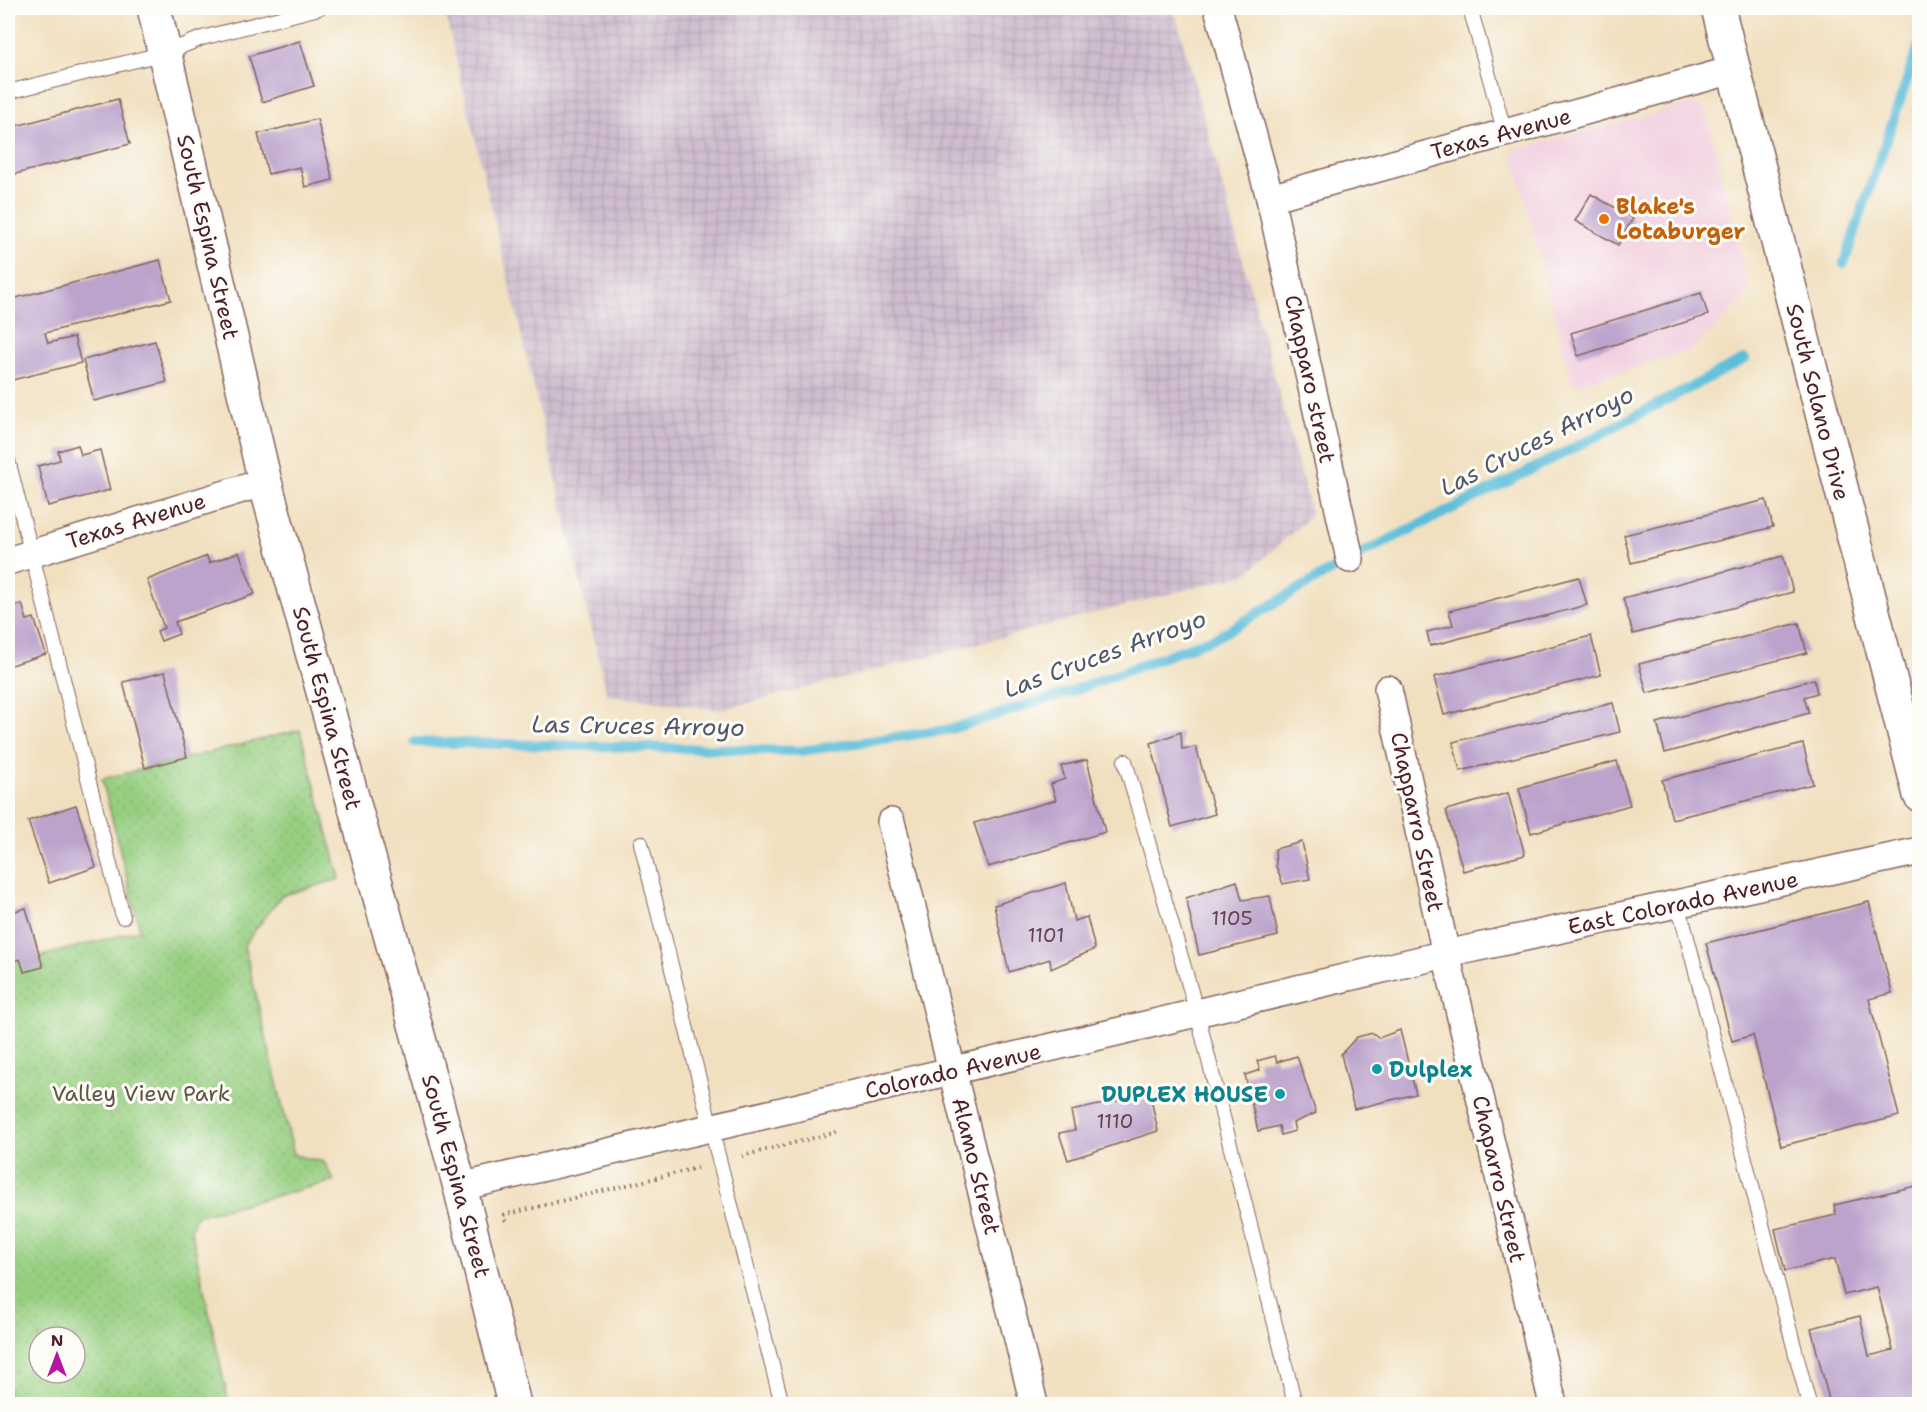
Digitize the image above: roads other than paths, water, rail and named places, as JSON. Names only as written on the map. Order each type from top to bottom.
[{"type":"street","name":"South Espina Street","points":[[154,8],[265,482],[460,1187],[514,1404]]},
{"type":"street","points":[[1218,8],[1270,198]]},
{"type":"street","name":"South Solano Drive","points":[[1718,8],[1732,70],[1920,795]]},
{"type":"street","name":"Texas Avenue","points":[[1270,198],[1732,70]]},
{"type":"street","name":"Chapparo street","points":[[1270,198],[1350,559]]},
{"type":"street","name":"Texas Avenue","points":[[19,557],[265,482]]},
{"type":"street","name":"Chapparro Street","points":[[1388,689],[1446,954]]},
{"type":"street","name":"Alamo Street","points":[[891,822],[1035,1404]]},
{"type":"street","name":"East Colorado Avenue","points":[[1446,954],[1920,851]]},
{"type":"street","name":"Colorado Avenue","points":[[460,1187],[1446,954]]},
{"type":"street","name":"Chaparro Street","points":[[1446,954],[1553,1404]]},
{"type":"lane","points":[[8,92],[165,53],[202,38],[319,8]]},
{"type":"lane","points":[[1470,8],[1505,133]]},
{"type":"lane","points":[[8,460],[19,557],[123,916]]},
{"type":"lane","points":[[1125,761],[1197,1013],[1295,1404]]},
{"type":"lane","points":[[641,843],[719,1162],[782,1404]]},
{"type":"lane","points":[[1678,903],[1809,1404]]},
{"type":"waterway","name":"Las Cruces Arroyo","points":[[1844,263],[1920,42]]},
{"type":"waterway","name":"Las Cruces Arroyo","points":[[415,742],[801,751],[951,729],[1070,692],[1219,636],[1350,559],[1525,473],[1745,359]]},
{"type":"place","name":"Blake's Lotaburger","points":[[1604,219]]},
{"type":"place","name":"Dulplex","points":[[1377,1069]]},
{"type":"place","name":"DUPLEX HOUSE","points":[[1280,1094]]},
{"type":"park label","name":"Valley View Park","points":[[141,1093]]}]
